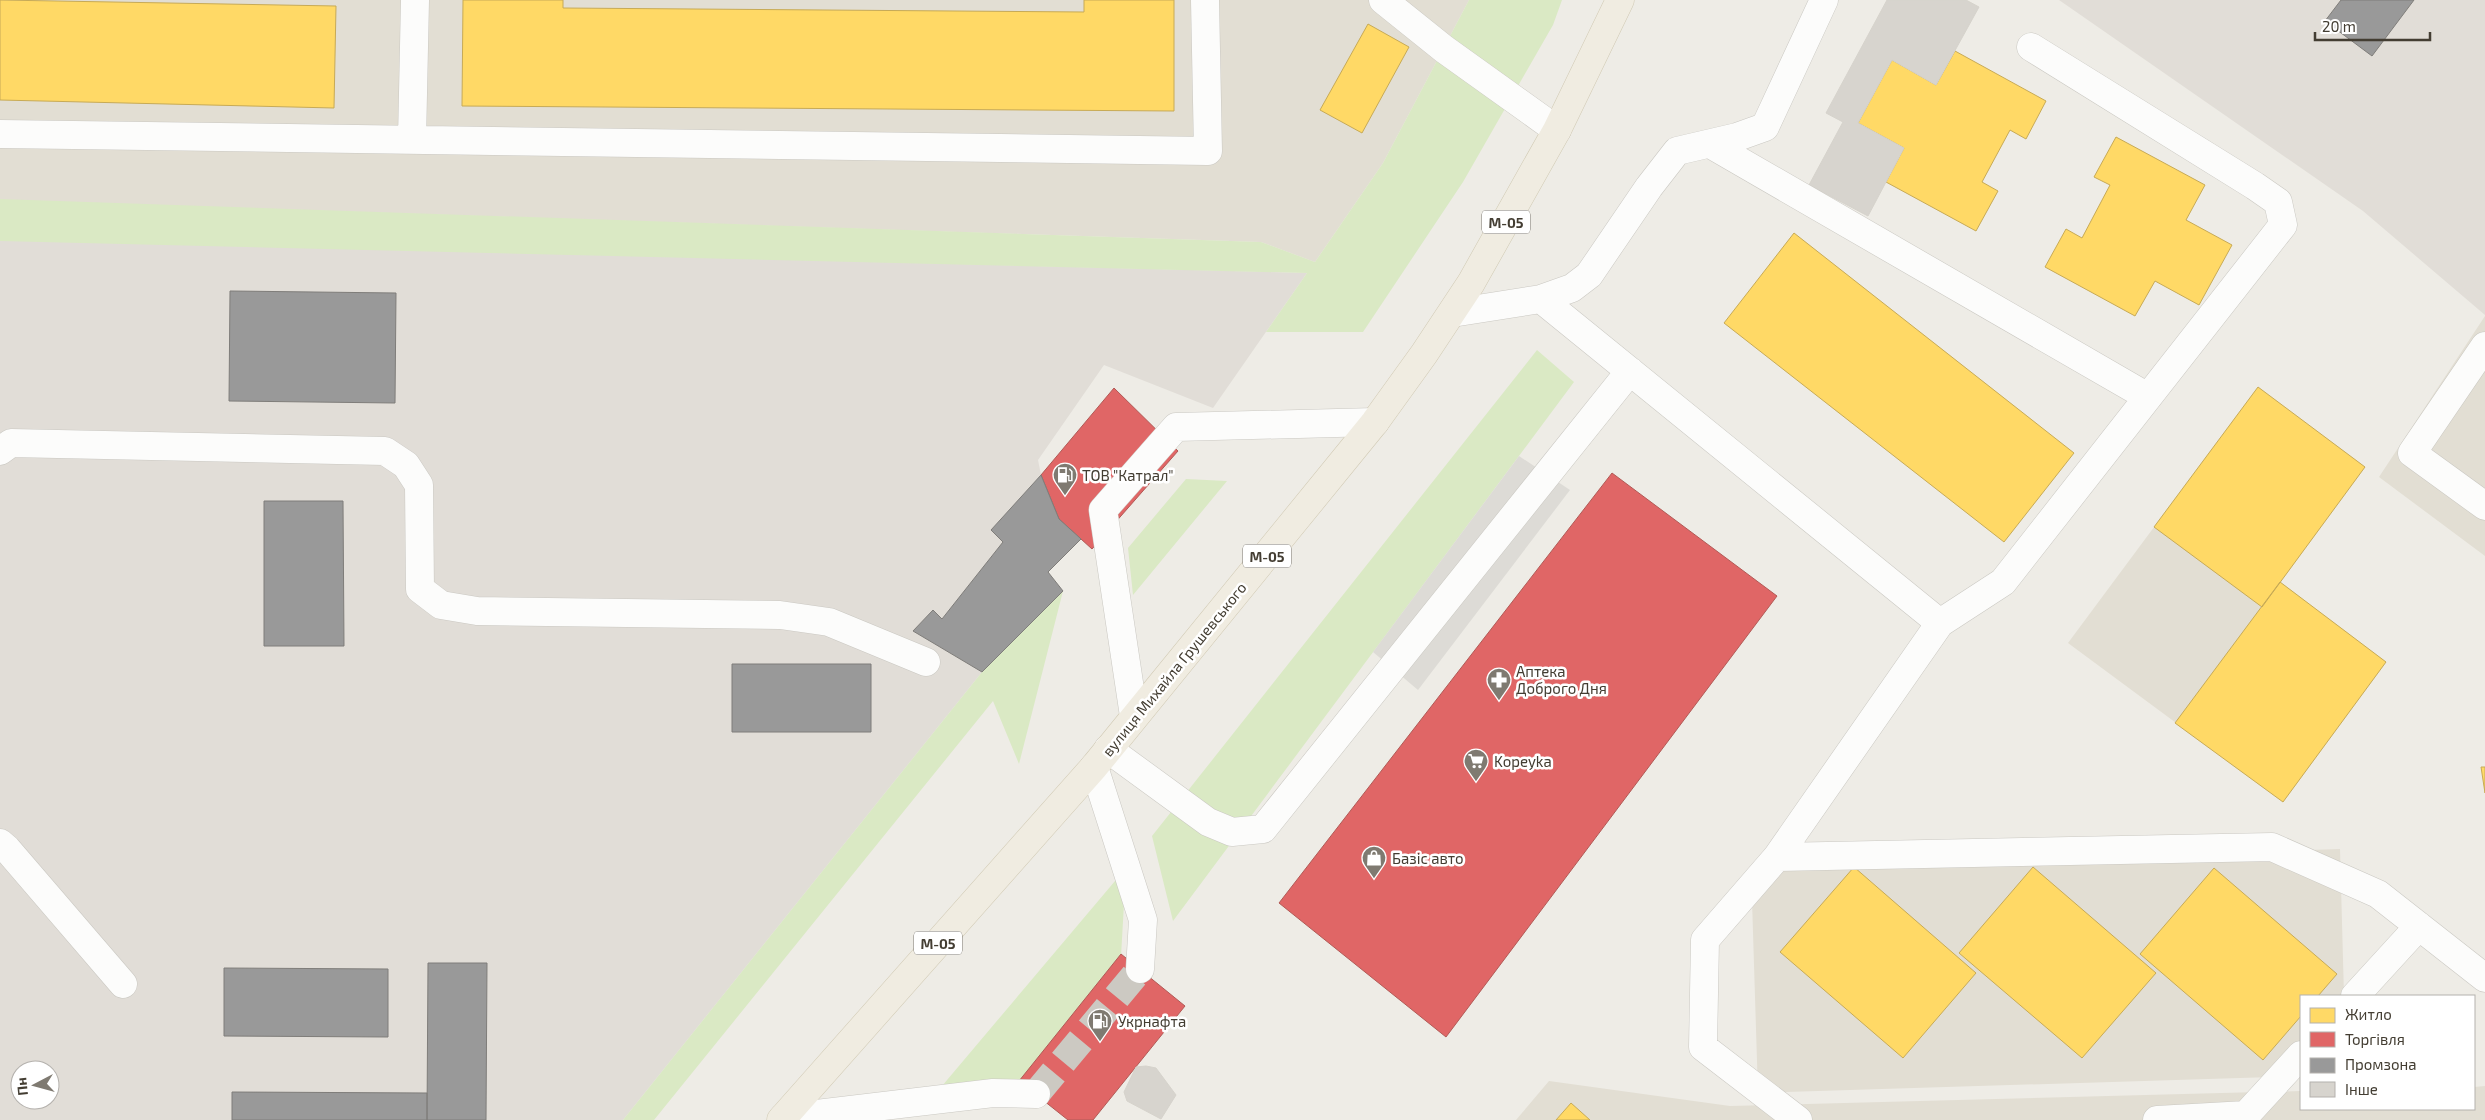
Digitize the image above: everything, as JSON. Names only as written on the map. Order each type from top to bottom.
[{"type":"main road","name":"вулиця Михайла Грушевського","points":[[782,1119],[1101,758],[1289,530],[1375,422],[1471,284],[1557,130],[1619,4]]},
{"type":"lane","points":[[412,140],[415,0]]},
{"type":"lane","points":[[0,134],[1208,151],[1205,0]]},
{"type":"lane","points":[[1383,0],[1444,49],[1557,130]]},
{"type":"lane","points":[[1452,313],[1541,299],[1572,288],[1589,275],[1648,187],[1677,152],[1737,137],[1765,127],[1824,0]]},
{"type":"lane","points":[[1798,1120],[1702,1047],[1705,940],[1777,857],[1940,623],[2003,582],[2283,225],[2278,202],[2032,47]]},
{"type":"lane","points":[[1710,144],[2148,398]]},
{"type":"lane","points":[[1541,299],[1940,623]]},
{"type":"lane","points":[[2485,346],[2412,453],[2485,506]]},
{"type":"lane","points":[[1101,758],[1208,822],[1232,832],[1263,829],[1630,371]]},
{"type":"lane","points":[[1134,716],[1103,510],[1176,427],[1375,422]]},
{"type":"lane","points":[[0,450],[11,443],[385,451],[406,465],[419,485],[420,589],[441,605],[477,611],[780,614],[829,622],[926,662]]},
{"type":"lane","points":[[1101,758],[1143,920],[1140,969]]},
{"type":"lane","points":[[0,843],[7,848],[123,984]]},
{"type":"lane","points":[[1777,857],[2272,847],[2378,894],[2485,978]]},
{"type":"lane","points":[[2356,995],[2419,926]]},
{"type":"lane","points":[[2157,1120],[2246,1115],[2300,1056]]},
{"type":"lane","points":[[782,1119],[993,1093],[1036,1094]]},
{"type":"shaded area","points":[[0,0],[1469,0],[1383,163],[1315,262],[1261,242],[0,200]]},
{"type":"shaded area","points":[[2059,0],[2485,0],[2485,315],[2363,211]]},
{"type":"shaded area","points":[[0,239],[1307,273],[1213,408],[1104,365],[1038,460],[1041,475],[991,530],[1003,542],[942,619],[933,610],[913,631],[982,672],[623,1120],[0,1120]]},
{"type":"shaded area","points":[[2485,316],[2485,556],[2379,477]]},
{"type":"shaded area","points":[[2258,387],[2365,467],[2280,582],[2386,662],[2283,802],[2068,643]]},
{"type":"shaded area","points":[[1519,456],[1570,490],[1418,690],[1373,652]]},
{"type":"shaded area","points":[[2340,849],[2344,995],[2300,995],[2300,1076],[1758,1093],[1751,868]]},
{"type":"shaded area","points":[[1549,1081],[1730,1106],[2300,1091],[2300,1110],[2475,1110],[2475,1087],[2485,1086],[2485,1120],[1516,1120]]},
{"type":"green space","points":[[1469,0],[1562,0],[1553,25],[1463,182],[1363,332],[1266,332],[1307,273],[0,241],[0,199],[1261,242],[1315,262],[1383,163]]},
{"type":"green space","points":[[1537,350],[1574,382],[1173,921],[1152,836]]},
{"type":"green space","points":[[1186,479],[1227,481],[1133,595],[1128,548]]},
{"type":"green space","points":[[1063,591],[1019,764],[993,701],[654,1120],[623,1120],[982,672]]},
{"type":"green space","points":[[1126,868],[1119,992],[1047,1079],[931,1099]]},
{"type":"building: Житло","points":[[0,0],[336,6],[334,108],[0,100]]},
{"type":"building: Житло","points":[[463,0],[563,0],[563,8],[1084,12],[1084,0],[1174,0],[1174,111],[462,106]]},
{"type":"building: Житло","points":[[1368,24],[1409,47],[1362,133],[1320,110]]},
{"type":"building: Житло","points":[[1955,51],[2046,101],[2026,139],[2010,130],[1982,182],[1998,191],[1976,231],[1886,182],[1904,148],[1858,123],[1892,60],[1936,85]]},
{"type":"building: Житло","points":[[2116,137],[2205,185],[2186,220],[2232,245],[2199,305],[2155,281],[2135,316],[2045,267],[2066,229],[2082,238],[2110,185],[2094,177]]},
{"type":"building: Житло","points":[[1794,233],[2074,453],[2004,542],[1724,323]]},
{"type":"building: Житло","points":[[2258,387],[2365,467],[2262,607],[2154,527]]},
{"type":"building: Житло","points":[[2280,582],[2386,662],[2283,802],[2175,723]]},
{"type":"building: Житло","points":[[2481,767],[2485,767],[2485,793]]},
{"type":"building: Житло","points":[[1854,867],[1976,973],[1903,1058],[1780,952]]},
{"type":"building: Житло","points":[[2033,867],[2156,973],[2082,1058],[1959,953]]},
{"type":"building: Житло","points":[[2214,868],[2337,974],[2319,995],[2300,995],[2300,1017],[2263,1060],[2140,954]]},
{"type":"building: Житло","points":[[1571,1103],[1590,1120],[1556,1120]]},
{"type":"building: Торгівля","points":[[1114,388],[1178,451],[1092,549],[1059,519],[1041,475]]},
{"type":"building: Торгівля","points":[[1612,473],[1777,596],[1446,1037],[1279,903]]},
{"type":"building: Торгівля","points":[[1121,954],[1185,1006],[1093,1120],[1068,1120],[1019,1081]]},
{"type":"building: Промзона","points":[[2341,0],[2414,0],[2372,56],[2325,21]]},
{"type":"building: Промзона","points":[[230,291],[396,293],[395,403],[229,401]]},
{"type":"building: Промзона","points":[[1041,475],[1059,519],[1081,539],[1048,572],[1063,591],[982,672],[913,631],[933,610],[942,619],[1003,542],[991,530]]},
{"type":"building: Промзона","points":[[264,501],[343,501],[344,646],[264,646]]},
{"type":"building: Промзона","points":[[732,664],[871,664],[871,732],[732,732]]},
{"type":"building: Промзона","points":[[428,963],[487,963],[486,1120],[427,1120]]},
{"type":"building: Промзона","points":[[224,968],[388,969],[388,1037],[224,1036]]},
{"type":"building: Промзона","points":[[232,1092],[427,1093],[427,1120],[232,1120]]},
{"type":"building: Інше","points":[[1887,0],[1966,0],[1979,7],[1936,85],[1892,60],[1858,123],[1904,148],[1868,216],[1809,185],[1843,122],[1826,113]]},
{"type":"building: Інше","points":[[1136,1067],[1156,1068],[1176,1095],[1161,1119],[1127,1101],[1124,1092]]},
{"type":"tunnel","points":[[1036,1094],[1140,969]]},
{"type":"place","name":"ТОВ \"Катрал\"","points":[[1065,496]]},
{"type":"place","name":"Аптека Доброго Дня","points":[[1499,701]]},
{"type":"place","name":"Kopeyka","points":[[1476,782]]},
{"type":"place","name":"Базіс авто","points":[[1374,879]]},
{"type":"place","name":"Укрнафта","points":[[1100,1042]]}]
